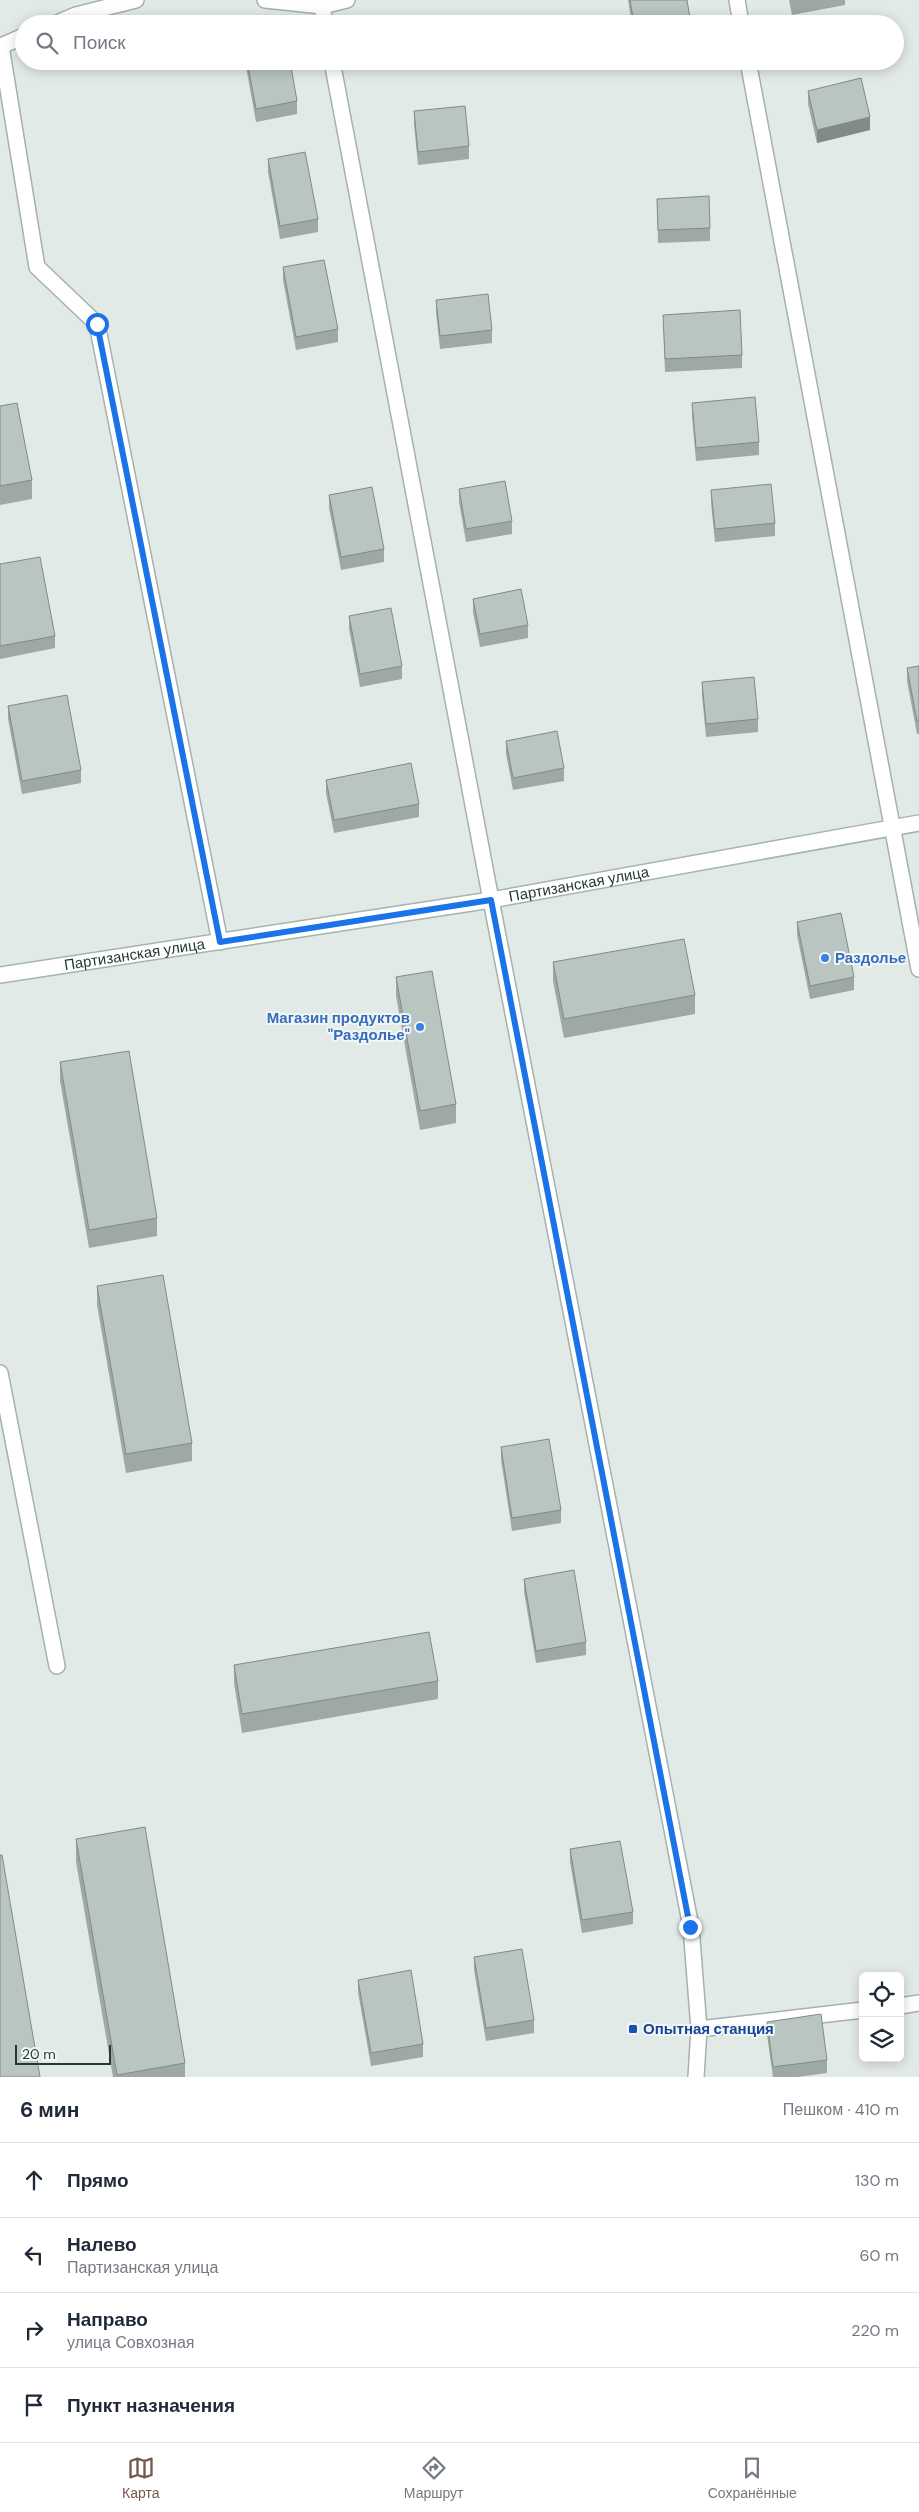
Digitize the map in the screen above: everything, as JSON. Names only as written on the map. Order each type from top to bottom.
[{"type":"street","points":[[76,15],[136,0]]},
{"type":"street","points":[[265,0],[322,6],[347,0]]},
{"type":"street","points":[[736,0],[739,15]]},
{"type":"street","points":[[322,6],[324,15]]},
{"type":"street","points":[[15,40],[1,46],[36,268],[97,324],[220,942]]},
{"type":"street","points":[[334,70],[491,900],[690,1927],[699,2030],[696,2077]]},
{"type":"street","points":[[750,70],[919,968]]},
{"type":"street","name":"Партизанская улица","points":[[0,975],[491,900],[919,823]]},
{"type":"street","points":[[0,1373],[57,1666]]},
{"type":"street","points":[[904,2005],[919,2003]]},
{"type":"street","points":[[699,2030],[859,2010]]},
{"type":"building","points":[[630,0],[687,0],[690,15],[632,15]]},
{"type":"building","points":[[249,70],[292,70],[297,101],[256,109]]},
{"type":"building","points":[[861,78],[870,117],[817,130],[808,91]]},
{"type":"building","points":[[465,106],[469,146],[418,152],[414,111]]},
{"type":"building","points":[[305,152],[318,219],[280,226],[268,159]]},
{"type":"building","points":[[709,196],[710,228],[658,230],[657,199]]},
{"type":"building","points":[[324,260],[338,329],[296,337],[283,267]]},
{"type":"building","points":[[488,294],[492,330],[440,336],[436,300]]},
{"type":"building","points":[[740,310],[742,355],[665,359],[663,315]]},
{"type":"building","points":[[755,397],[759,442],[696,448],[692,403]]},
{"type":"building","points":[[17,403],[32,480],[0,486],[0,406]]},
{"type":"building","points":[[505,481],[512,521],[466,529],[459,489]]},
{"type":"building","points":[[771,484],[775,523],[715,529],[711,490]]},
{"type":"building","points":[[372,487],[384,549],[341,557],[329,495]]},
{"type":"building","points":[[40,557],[55,636],[0,646],[0,564]]},
{"type":"building","points":[[521,589],[528,625],[480,634],[473,599]]},
{"type":"building","points":[[391,608],[402,666],[360,674],[349,616]]},
{"type":"building","points":[[919,666],[919,721],[917,721],[907,668]]},
{"type":"building","points":[[754,677],[758,719],[706,724],[702,682]]},
{"type":"building","points":[[67,695],[81,770],[22,781],[8,706]]},
{"type":"building","points":[[557,731],[564,768],[513,778],[506,741]]},
{"type":"building","points":[[411,763],[419,804],[334,820],[326,780]]},
{"type":"building","points":[[841,913],[854,977],[810,986],[797,922]]},
{"type":"building","points":[[684,939],[695,995],[564,1019],[553,962]]},
{"type":"building","points":[[432,971],[456,1104],[420,1111],[396,977]]},
{"type":"building","points":[[129,1051],[157,1218],[89,1230],[60,1062]]},
{"type":"building","points":[[163,1275],[192,1443],[126,1454],[97,1286]]},
{"type":"building","points":[[549,1439],[561,1510],[512,1518],[501,1447]]},
{"type":"building","points":[[574,1570],[586,1642],[536,1651],[524,1579]]},
{"type":"building","points":[[429,1632],[438,1681],[242,1714],[234,1665]]},
{"type":"building","points":[[145,1827],[185,2063],[117,2075],[76,1839]]},
{"type":"building","points":[[620,1841],[633,1912],[582,1920],[570,1849]]},
{"type":"building","points":[[0,1855],[2,1855],[40,2077],[0,2077]]},
{"type":"building","points":[[522,1949],[534,2020],[486,2028],[474,1957]]},
{"type":"building","points":[[411,1970],[423,2044],[371,2053],[358,1980]]},
{"type":"building","points":[[821,2014],[827,2060],[773,2067],[767,2022]]},
{"type":"place","name":"Раздолье","points":[[825,958]]},
{"type":"place","name":"Магазин продуктов \"Раздолье\"","points":[[420,1027]]},
{"type":"place","name":"Опытная станция","points":[[633,2029]]},
{"type":"route","points":[[97,324],[220,942],[491,900],[690,1927]]}]
